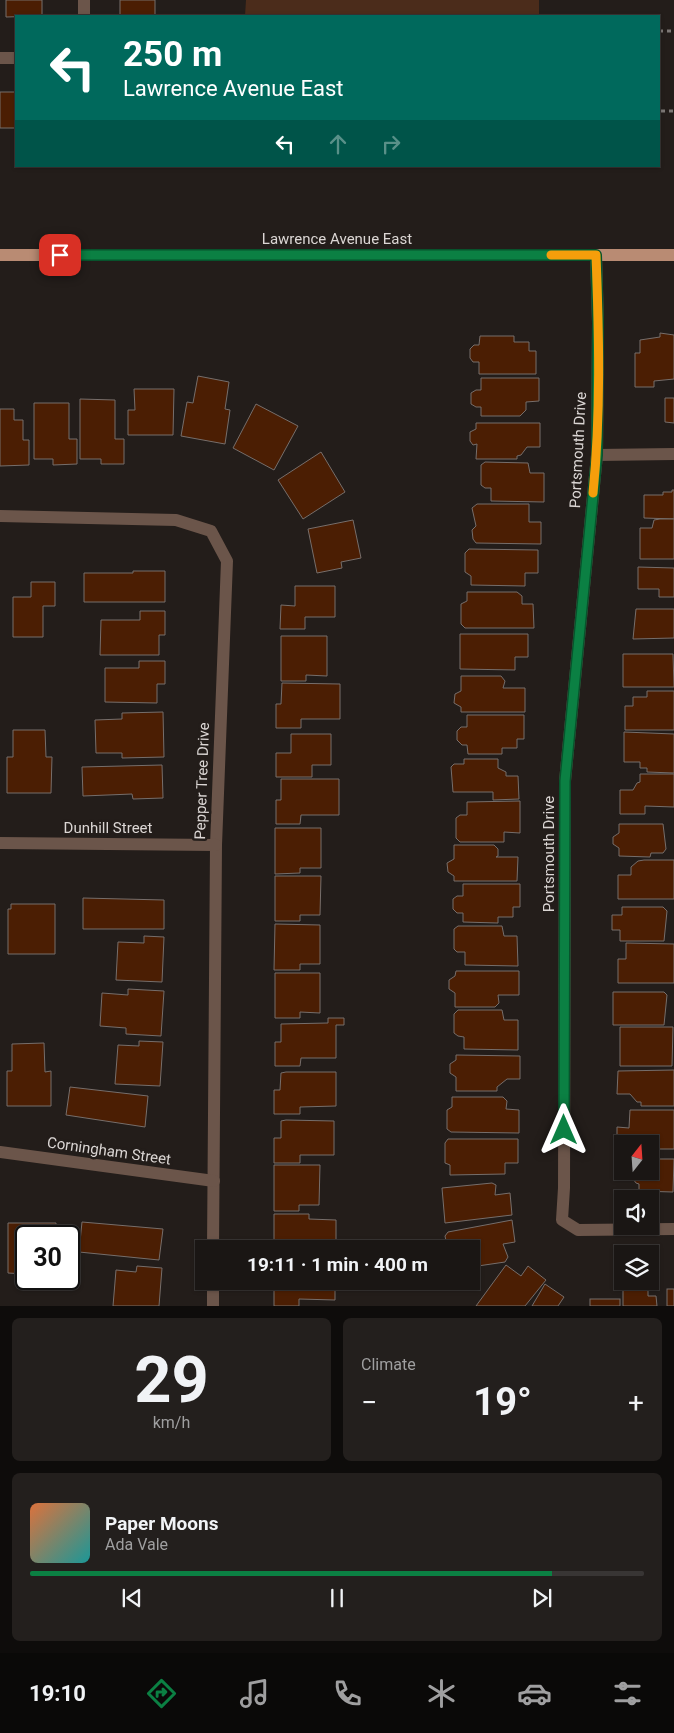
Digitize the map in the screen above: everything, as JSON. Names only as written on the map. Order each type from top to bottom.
[{"type":"main road","name":"Lawrence Avenue East","points":[[0,254],[674,256]]},
{"type":"street","points":[[84,0],[84,15]]},
{"type":"street","points":[[0,58],[15,58]]},
{"type":"street","name":"Portsmouth Drive","points":[[596,255],[598,322],[597,455],[565,781],[564,1188],[562,1220],[578,1230],[674,1229]]},
{"type":"street","points":[[597,455],[674,454]]},
{"type":"street","name":"Pepper Tree Drive","points":[[0,516],[176,520],[211,531],[227,561],[216,845],[213,1240]]},
{"type":"street","name":"Dunhill Street","points":[[0,843],[216,845]]},
{"type":"street","name":"Corningham Street","points":[[0,1152],[214,1181]]},
{"type":"street","points":[[213,1290],[213,1306]]},
{"type":"path","points":[[660,31],[674,31]]},
{"type":"path","points":[[661,111],[674,111]]},
{"type":"shaded area","points":[[246,0],[539,0],[539,15],[245,15]]},
{"type":"building","points":[[6,0],[42,0],[42,15],[6,17]]},
{"type":"building","points":[[120,0],[155,0],[155,15],[120,15]]},
{"type":"building","points":[[0,92],[15,92],[15,128],[0,128]]},
{"type":"building","points":[[660,333],[674,335],[674,379],[654,381],[654,387],[635,387],[635,353],[640,353],[640,340],[660,337]]},
{"type":"building","points":[[480,336],[514,336],[514,342],[529,342],[529,351],[536,351],[536,374],[479,374],[479,362],[473,362],[470,358],[470,349],[474,345],[479,345]]},
{"type":"building","points":[[198,376],[229,382],[225,409],[230,410],[225,444],[181,436],[187,402],[193,403]]},
{"type":"building","points":[[481,378],[539,378],[539,401],[526,402],[526,410],[520,416],[481,416],[481,407],[471,404],[471,393],[481,390]]},
{"type":"building","points":[[134,389],[174,389],[173,435],[128,435],[128,410],[135,410]]},
{"type":"building","points":[[665,398],[674,398],[674,423],[665,422]]},
{"type":"building","points":[[80,399],[115,400],[115,439],[124,439],[124,464],[101,464],[101,459],[80,459]]},
{"type":"building","points":[[34,403],[69,403],[69,439],[77,439],[77,464],[53,465],[53,459],[34,459]]},
{"type":"building","points":[[256,404],[298,426],[274,470],[233,448]]},
{"type":"building","points":[[0,409],[14,409],[14,420],[23,420],[23,440],[29,440],[29,465],[0,466]]},
{"type":"building","points":[[476,423],[540,423],[540,447],[527,447],[521,455],[517,456],[517,459],[476,459],[477,444],[473,445],[470,441],[470,432],[476,429]]},
{"type":"building","points":[[321,452],[345,492],[303,519],[278,480]]},
{"type":"building","points":[[485,462],[528,463],[530,473],[544,473],[544,502],[491,501],[491,488],[485,488],[481,485],[481,465]]},
{"type":"building","points":[[674,490],[674,519],[644,518],[644,495],[663,495],[663,492],[672,492]]},
{"type":"building","points":[[477,504],[529,504],[529,522],[541,522],[541,544],[476,543],[473,539],[472,530],[476,526],[472,508]]},
{"type":"building","points":[[674,519],[674,559],[640,559],[640,528],[652,528],[654,520]]},
{"type":"building","points":[[353,520],[361,558],[341,562],[342,568],[317,573],[308,529]]},
{"type":"building","points":[[469,549],[538,550],[538,573],[525,573],[525,586],[471,585],[471,576],[465,572],[465,553]]},
{"type":"building","points":[[638,567],[674,568],[674,597],[659,597],[659,589],[638,589]]},
{"type":"building","points":[[133,571],[165,571],[165,602],[84,602],[84,573],[133,573]]},
{"type":"building","points":[[31,582],[55,582],[55,606],[43,606],[43,637],[13,637],[13,597],[31,597]]},
{"type":"building","points":[[295,586],[335,586],[335,617],[305,617],[305,629],[280,629],[281,605],[295,606]]},
{"type":"building","points":[[467,592],[517,592],[522,596],[522,604],[533,604],[534,628],[465,628],[461,624],[461,604],[467,601]]},
{"type":"building","points":[[636,609],[674,609],[674,638],[633,639]]},
{"type":"building","points":[[140,611],[165,611],[165,635],[159,635],[159,655],[100,655],[101,620],[140,620]]},
{"type":"building","points":[[460,634],[528,634],[528,657],[515,657],[515,670],[460,669]]},
{"type":"building","points":[[281,636],[327,636],[327,676],[306,675],[306,681],[281,681]]},
{"type":"building","points":[[623,654],[673,654],[674,687],[623,687]]},
{"type":"building","points":[[139,661],[165,661],[165,684],[157,684],[157,703],[105,702],[105,668],[139,668]]},
{"type":"building","points":[[461,676],[501,676],[505,681],[503,688],[525,688],[525,712],[461,712],[461,707],[454,703],[455,694],[461,691]]},
{"type":"building","points":[[282,683],[340,684],[340,719],[301,719],[301,728],[276,728],[276,704],[281,704]]},
{"type":"building","points":[[647,691],[674,691],[674,730],[625,730],[625,706],[633,706],[633,697],[647,697]]},
{"type":"building","points":[[163,712],[164,757],[122,758],[122,753],[96,753],[95,720],[122,719],[122,713]]},
{"type":"building","points":[[467,715],[524,715],[524,739],[517,739],[517,748],[502,748],[502,754],[468,754],[467,745],[462,745],[457,740],[457,731],[461,727],[467,727]]},
{"type":"building","points":[[13,730],[45,730],[46,757],[52,757],[51,793],[7,793],[7,757],[13,757]]},
{"type":"building","points":[[624,732],[674,734],[674,773],[647,772],[647,768],[640,768],[640,762],[624,762]]},
{"type":"building","points":[[291,734],[331,734],[331,765],[312,765],[312,777],[276,777],[276,753],[291,753]]},
{"type":"building","points":[[464,759],[498,759],[498,768],[506,772],[506,776],[518,776],[519,799],[493,800],[493,792],[453,792],[451,767],[454,764],[464,764]]},
{"type":"building","points":[[162,765],[163,798],[133,799],[132,794],[83,796],[82,767]]},
{"type":"building","points":[[640,774],[674,774],[674,807],[645,806],[645,814],[620,814],[620,790],[633,790],[637,783],[640,782]]},
{"type":"building","points":[[281,779],[339,779],[339,815],[301,815],[300,824],[276,824],[276,800],[281,800]]},
{"type":"building","points":[[520,801],[520,833],[504,832],[504,842],[460,842],[456,838],[456,818],[460,815],[467,815],[467,802]]},
{"type":"building","points":[[619,824],[663,824],[666,849],[663,853],[651,853],[650,857],[619,856],[619,848],[613,844],[613,837],[619,833]]},
{"type":"building","points":[[275,828],[321,828],[321,868],[300,868],[300,873],[275,874]]},
{"type":"building","points":[[454,845],[494,845],[498,849],[498,856],[496,857],[518,857],[517,881],[454,881],[454,876],[448,872],[447,863],[454,859]]},
{"type":"building","points":[[674,860],[674,899],[618,899],[618,875],[631,875],[631,867],[638,861]]},
{"type":"building","points":[[275,876],[321,876],[320,915],[300,915],[300,921],[275,921]]},
{"type":"building","points":[[463,884],[520,884],[520,907],[513,907],[513,917],[498,917],[498,923],[463,922],[463,913],[457,913],[453,909],[453,899],[457,896],[463,896]]},
{"type":"building","points":[[83,898],[164,900],[164,929],[83,929]]},
{"type":"building","points":[[11,904],[55,904],[55,954],[8,954],[8,909],[11,909]]},
{"type":"building","points":[[622,907],[663,907],[667,911],[664,941],[620,941],[620,930],[612,930],[612,915],[622,915]]},
{"type":"building","points":[[275,924],[320,925],[320,964],[300,964],[300,970],[274,970]]},
{"type":"building","points":[[458,926],[502,926],[504,936],[517,936],[518,966],[465,965],[465,952],[457,952],[454,949],[454,929]]},
{"type":"building","points":[[144,936],[164,937],[162,982],[116,980],[118,942],[144,943]]},
{"type":"building","points":[[626,943],[674,944],[674,983],[618,983],[618,959],[626,959]]},
{"type":"building","points":[[456,971],[519,971],[519,995],[498,995],[499,1003],[495,1007],[455,1007],[455,993],[449,989],[449,980],[455,976]]},
{"type":"building","points":[[275,973],[320,973],[320,1013],[300,1012],[300,1018],[275,1018]]},
{"type":"building","points":[[128,989],[164,991],[161,1036],[126,1034],[126,1028],[100,1026],[102,993],[128,995]]},
{"type":"building","points":[[613,992],[664,992],[667,995],[664,1025],[613,1025]]},
{"type":"building","points":[[458,1010],[502,1010],[504,1020],[518,1020],[518,1050],[464,1049],[464,1037],[454,1033],[454,1014]]},
{"type":"building","points":[[328,1018],[344,1018],[344,1025],[336,1025],[336,1058],[301,1058],[300,1066],[275,1066],[275,1042],[281,1042],[281,1024],[328,1023]]},
{"type":"building","points":[[620,1027],[673,1027],[672,1066],[620,1066]]},
{"type":"building","points":[[139,1041],[163,1042],[160,1086],[115,1084],[118,1045],[139,1046]]},
{"type":"building","points":[[44,1043],[45,1072],[51,1071],[51,1106],[7,1106],[7,1071],[12,1071],[12,1044]]},
{"type":"building","points":[[456,1055],[520,1056],[520,1079],[507,1079],[497,1087],[497,1091],[456,1091],[456,1077],[450,1073],[450,1064],[456,1060]]},
{"type":"building","points":[[674,1070],[674,1106],[641,1106],[641,1102],[637,1102],[630,1094],[617,1094],[618,1071]]},
{"type":"building","points":[[336,1072],[336,1106],[300,1107],[300,1114],[274,1114],[274,1090],[280,1090],[281,1073]]},
{"type":"building","points":[[70,1087],[148,1096],[145,1127],[66,1115]]},
{"type":"building","points":[[452,1097],[503,1097],[507,1101],[506,1109],[519,1110],[519,1133],[451,1132],[447,1129],[447,1110],[452,1107]]},
{"type":"building","points":[[630,1110],[674,1110],[674,1149],[659,1149],[659,1135],[617,1135],[617,1127],[629,1128]]},
{"type":"building","points":[[281,1121],[334,1121],[334,1155],[300,1155],[300,1163],[274,1163],[274,1138],[281,1138]]},
{"type":"building","points":[[448,1139],[518,1139],[518,1163],[505,1163],[505,1174],[450,1175],[450,1165],[445,1163],[445,1143]]},
{"type":"building","points":[[659,1159],[674,1159],[673,1192],[639,1190],[639,1184],[634,1180],[659,1180]]},
{"type":"building","points":[[274,1165],[320,1165],[319,1205],[299,1205],[299,1211],[274,1211]]},
{"type":"building","points":[[492,1183],[496,1185],[495,1195],[510,1193],[512,1215],[445,1223],[442,1188]]},
{"type":"building","points":[[274,1214],[309,1214],[309,1219],[336,1220],[336,1240],[274,1240]]},
{"type":"building","points":[[512,1220],[515,1242],[503,1244],[508,1257],[505,1262],[480,1266],[480,1240],[446,1240],[445,1236],[448,1232]]},
{"type":"building","points":[[82,1222],[163,1229],[159,1260],[80,1252]]},
{"type":"building","points":[[8,1223],[56,1223],[56,1225],[15,1225],[15,1273],[8,1273]]},
{"type":"building","points":[[506,1265],[521,1276],[528,1266],[546,1280],[525,1306],[476,1306]]},
{"type":"building","points":[[137,1266],[162,1268],[159,1306],[113,1306],[116,1270],[136,1272]]},
{"type":"building","points":[[545,1284],[564,1297],[558,1306],[532,1306]]},
{"type":"building","points":[[667,1289],[674,1289],[674,1306],[667,1306]]},
{"type":"building","points":[[274,1290],[335,1290],[335,1300],[299,1299],[299,1306],[274,1306]]},
{"type":"building","points":[[623,1290],[648,1290],[648,1296],[656,1296],[657,1306],[623,1306]]},
{"type":"building","points":[[590,1299],[620,1299],[620,1306],[590,1306]]},
{"type":"slow traffic","points":[[551,255],[596,255],[598,322],[597,455],[593,493]]},
{"type":"route","points":[[60,255],[596,255],[598,322],[597,455],[565,781],[564,1130]]}]
